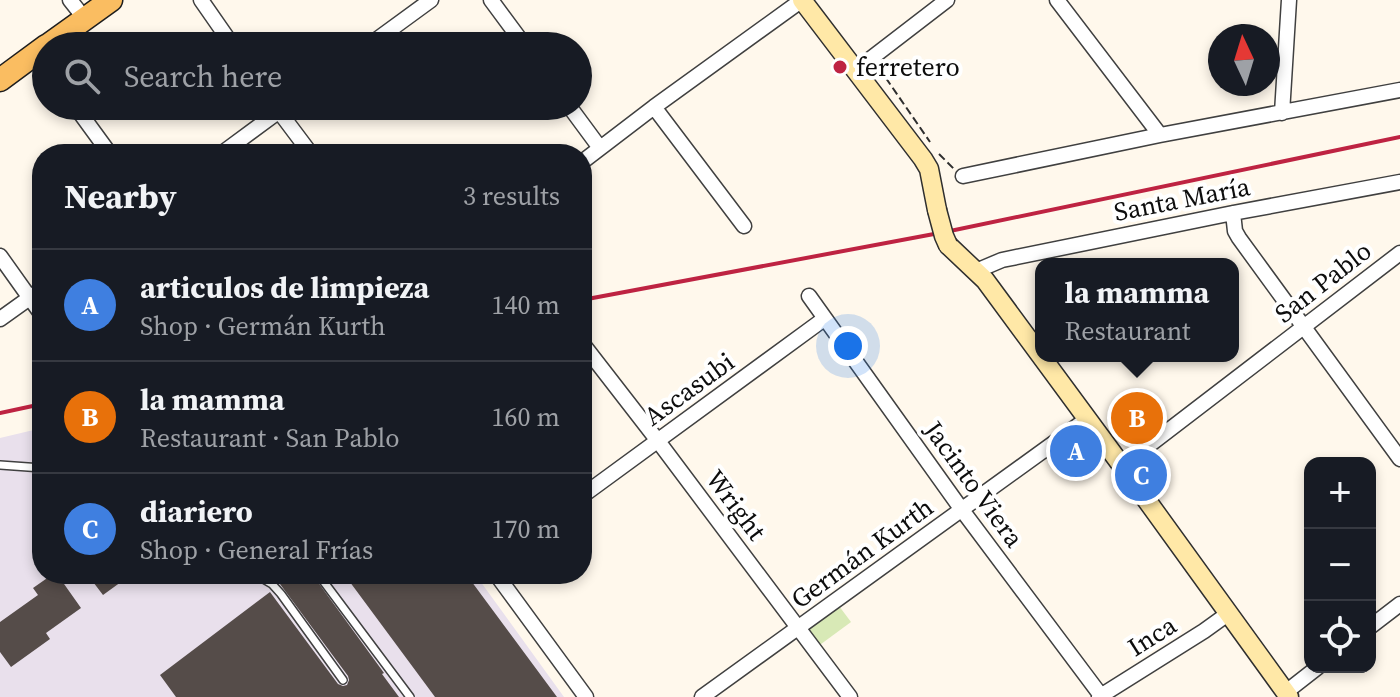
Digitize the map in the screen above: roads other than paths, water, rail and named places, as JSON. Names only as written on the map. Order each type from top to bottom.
[{"type":"main road","points":[[69,32],[111,0]]},
{"type":"main road","points":[[802,0],[929,169],[948,245],[985,280],[1035,348]]},
{"type":"main road","points":[[0,80],[32,60]]},
{"type":"main road","points":[[1045,362],[1288,695]]},
{"type":"street","points":[[70,0],[85,19]]},
{"type":"street","points":[[201,0],[223,32]]},
{"type":"street","points":[[387,32],[431,0]]},
{"type":"street","points":[[491,0],[515,32]]},
{"type":"street","points":[[592,154],[802,0]]},
{"type":"street","points":[[856,70],[947,0]]},
{"type":"street","points":[[1057,0],[1160,135]]},
{"type":"street","points":[[1282,113],[1288,0]]},
{"type":"street","points":[[963,176],[1400,90]]},
{"type":"street","points":[[654,107],[744,226]]},
{"type":"street","points":[[85,120],[103,144]]},
{"type":"street","points":[[234,144],[265,120]]},
{"type":"street","points":[[288,120],[304,144]]},
{"type":"street","points":[[579,120],[600,148]]},
{"type":"street","name":"Santa María","points":[[976,271],[1002,260],[1400,182]]},
{"type":"street","points":[[1233,213],[1239,238],[1400,459]]},
{"type":"street","name":"San Pablo","points":[[1122,466],[1400,253]]},
{"type":"street","points":[[0,256],[32,289]]},
{"type":"street","points":[[0,319],[32,296]]},
{"type":"street","name":"Jacinto Viera","points":[[809,296],[1101,697]]},
{"type":"street","name":"Ascasubi","points":[[592,489],[824,319]]},
{"type":"street","name":"Wright","points":[[592,356],[850,697]]},
{"type":"street","name":"Germán Kurth","points":[[702,697],[1087,419]]},
{"type":"street","points":[[503,584],[586,697]]},
{"type":"street","points":[[1376,622],[1400,604]]},
{"type":"street","name":"Inca","points":[[1101,697],[1229,613]]},
{"type":"street","points":[[1288,695],[1312,673]]},
{"type":"lane","points":[[0,465],[32,467]]},
{"type":"lane","points":[[272,584],[343,680]]},
{"type":"lane","points":[[325,584],[410,697]]},
{"type":"railway","points":[[592,298],[950,231],[1400,137]]},
{"type":"railway","points":[[0,413],[32,406]]},
{"type":"place","name":"ferretero","points":[[840,67]]},
{"type":"place","name":"la mamma","points":[[1137,418]]},
{"type":"place","name":"articulos de limpieza","points":[[1076,451]]},
{"type":"place","name":"diariero","points":[[1141,475]]}]
